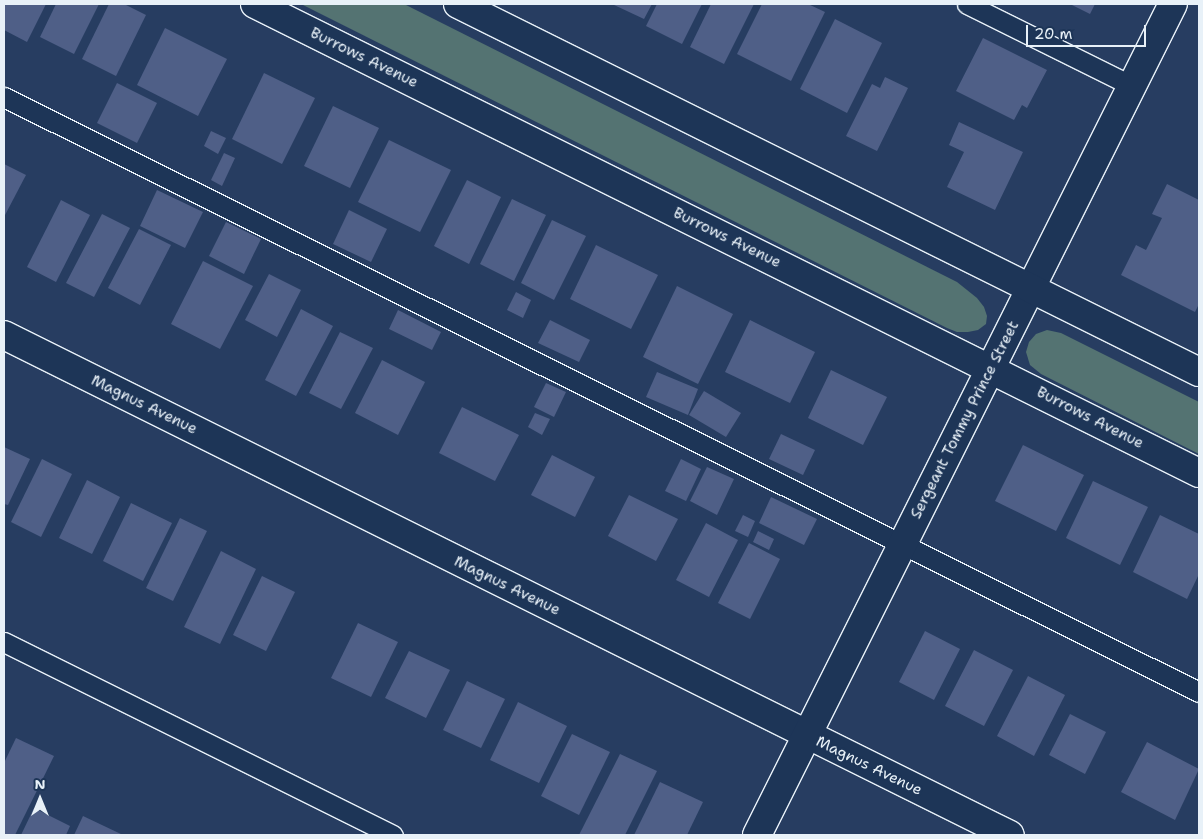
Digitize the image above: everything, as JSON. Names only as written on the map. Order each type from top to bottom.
[{"type":"street","name":"Burrows Avenue","points":[[255,4],[1199,473]]},
{"type":"street","points":[[458,4],[1199,372]]},
{"type":"street","name":"Sergeant Tommy Prince Street","points":[[757,835],[1172,4]]},
{"type":"street","name":"Magnus Avenue","points":[[4,335],[1010,835]]},
{"type":"lane","points":[[967,4],[1132,86]]},
{"type":"lane","points":[[4,97],[1199,692]]},
{"type":"lane","points":[[4,642],[393,835]]},
{"type":"green space","points":[[301,4],[404,4],[957,282],[977,298],[984,307],[987,316],[986,324],[978,330],[968,332],[957,332],[947,328]]},
{"type":"green space","points":[[1047,330],[1061,333],[1199,402],[1199,454],[1041,374],[1030,365],[1026,352],[1029,342],[1036,334]]},
{"type":"building","points":[[4,4],[46,4],[27,42],[4,30]]},
{"type":"building","points":[[56,4],[99,4],[74,54],[40,37]]},
{"type":"building","points":[[109,4],[124,4],[146,15],[116,76],[82,59]]},
{"type":"building","points":[[612,4],[652,4],[644,19]]},
{"type":"building","points":[[657,4],[702,4],[682,44],[646,26]]},
{"type":"building","points":[[711,4],[754,4],[724,64],[690,47]]},
{"type":"building","points":[[762,4],[808,4],[825,12],[791,81],[737,54]]},
{"type":"building","points":[[1070,4],[1095,4],[1090,14]]},
{"type":"building","points":[[835,19],[882,43],[847,113],[800,89]]},
{"type":"building","points":[[165,28],[227,59],[198,116],[137,85]]},
{"type":"building","points":[[983,38],[1047,70],[1027,108],[1022,105],[1014,120],[956,91]]},
{"type":"building","points":[[264,73],[315,98],[282,164],[232,139]]},
{"type":"building","points":[[885,77],[908,88],[877,151],[846,136],[872,84],[880,88]]},
{"type":"building","points":[[117,83],[157,103],[137,143],[97,123]]},
{"type":"building","points":[[333,106],[379,128],[350,188],[304,166]]},
{"type":"building","points":[[959,122],[1023,152],[995,210],[947,187],[964,152],[949,145]]},
{"type":"building","points":[[211,131],[226,138],[218,154],[204,146]]},
{"type":"building","points":[[389,140],[451,170],[420,232],[358,202]]},
{"type":"building","points":[[224,153],[235,158],[222,186],[211,180]]},
{"type":"building","points":[[4,164],[26,175],[4,217]]},
{"type":"building","points":[[467,180],[501,197],[469,264],[434,246]]},
{"type":"building","points":[[1167,184],[1199,200],[1199,304],[1195,312],[1121,275],[1136,245],[1146,250],[1162,218],[1152,214]]},
{"type":"building","points":[[157,190],[203,212],[185,248],[140,226]]},
{"type":"building","points":[[512,199],[546,215],[514,281],[480,264]]},
{"type":"building","points":[[61,200],[90,215],[56,282],[27,267]]},
{"type":"building","points":[[349,210],[387,229],[371,262],[333,244]]},
{"type":"building","points":[[102,214],[130,228],[94,297],[66,283]]},
{"type":"building","points":[[552,220],[586,236],[554,300],[521,283]]},
{"type":"building","points":[[226,222],[261,239],[244,274],[209,256]]},
{"type":"building","points":[[139,229],[171,245],[140,305],[108,288]]},
{"type":"building","points":[[596,245],[658,275],[631,329],[570,299]]},
{"type":"building","points":[[203,261],[253,286],[220,349],[171,324]]},
{"type":"building","points":[[269,274],[301,290],[277,337],[245,320]]},
{"type":"building","points":[[677,286],[733,314],[698,384],[643,357]]},
{"type":"building","points":[[516,292],[531,300],[523,318],[507,310]]},
{"type":"building","points":[[301,309],[333,326],[296,396],[265,380]]},
{"type":"building","points":[[398,310],[441,332],[432,350],[389,329]]},
{"type":"building","points":[[550,320],[590,340],[579,362],[538,343]]},
{"type":"building","points":[[750,320],[815,352],[790,403],[725,372]]},
{"type":"building","points":[[340,332],[373,348],[341,409],[309,393]]},
{"type":"building","points":[[382,360],[425,382],[398,435],[355,413]]},
{"type":"building","points":[[831,370],[887,397],[863,445],[808,418]]},
{"type":"building","points":[[657,372],[698,389],[688,415],[646,397]]},
{"type":"building","points":[[546,383],[566,392],[554,417],[534,407]]},
{"type":"building","points":[[704,391],[741,413],[726,437],[689,415]]},
{"type":"building","points":[[462,407],[519,435],[495,481],[439,453]]},
{"type":"building","points":[[535,413],[550,419],[542,435],[528,427]]},
{"type":"building","points":[[781,434],[815,450],[803,475],[769,459]]},
{"type":"building","points":[[1023,445],[1084,475],[1056,531],[995,501]]},
{"type":"building","points":[[4,447],[30,459],[8,505],[4,504]]},
{"type":"building","points":[[552,455],[595,477],[575,517],[531,495]]},
{"type":"building","points":[[42,459],[72,474],[41,537],[11,522]]},
{"type":"building","points":[[681,459],[701,469],[686,501],[665,491]]},
{"type":"building","points":[[707,467],[734,479],[717,515],[690,501]]},
{"type":"building","points":[[87,480],[120,497],[92,554],[59,538]]},
{"type":"building","points":[[1093,481],[1148,507],[1120,565],[1066,538]]},
{"type":"building","points":[[629,495],[678,519],[656,561],[608,536]]},
{"type":"building","points":[[771,497],[817,519],[804,545],[759,523]]},
{"type":"building","points":[[131,503],[172,523],[143,581],[103,561]]},
{"type":"building","points":[[743,515],[755,521],[748,537],[735,531]]},
{"type":"building","points":[[1160,515],[1199,534],[1199,574],[1187,599],[1133,572]]},
{"type":"building","points":[[180,518],[207,531],[173,601],[146,588]]},
{"type":"building","points":[[706,523],[738,540],[709,597],[676,580]]},
{"type":"building","points":[[758,531],[774,539],[769,550],[753,542]]},
{"type":"building","points":[[749,543],[780,559],[750,619],[718,603]]},
{"type":"building","points":[[221,551],[256,569],[220,644],[184,627]]},
{"type":"building","points":[[262,576],[295,592],[266,651],[233,635]]},
{"type":"building","points":[[358,623],[398,642],[371,697],[331,678]]},
{"type":"building","points":[[925,631],[960,649],[934,700],[899,682]]},
{"type":"building","points":[[974,650],[1013,670],[984,726],[945,706]]},
{"type":"building","points":[[409,651],[450,670],[426,718],[385,698]]},
{"type":"building","points":[[1028,676],[1065,695],[1034,756],[997,736]]},
{"type":"building","points":[[467,681],[505,699],[481,748],[443,730]]},
{"type":"building","points":[[518,702],[567,726],[539,783],[490,760]]},
{"type":"building","points":[[1070,714],[1106,732],[1085,774],[1049,755]]},
{"type":"building","points":[[572,734],[610,752],[579,815],[541,796]]},
{"type":"building","points":[[16,738],[54,756],[15,835],[4,835],[4,763]]},
{"type":"building","points":[[1147,742],[1199,769],[1175,820],[1121,792]]},
{"type":"building","points":[[620,754],[657,771],[625,835],[579,835]]},
{"type":"building","points":[[660,782],[703,802],[687,835],[634,835]]},
{"type":"building","points":[[34,808],[70,826],[66,835],[21,835]]},
{"type":"building","points":[[83,816],[123,835],[74,835]]}]
